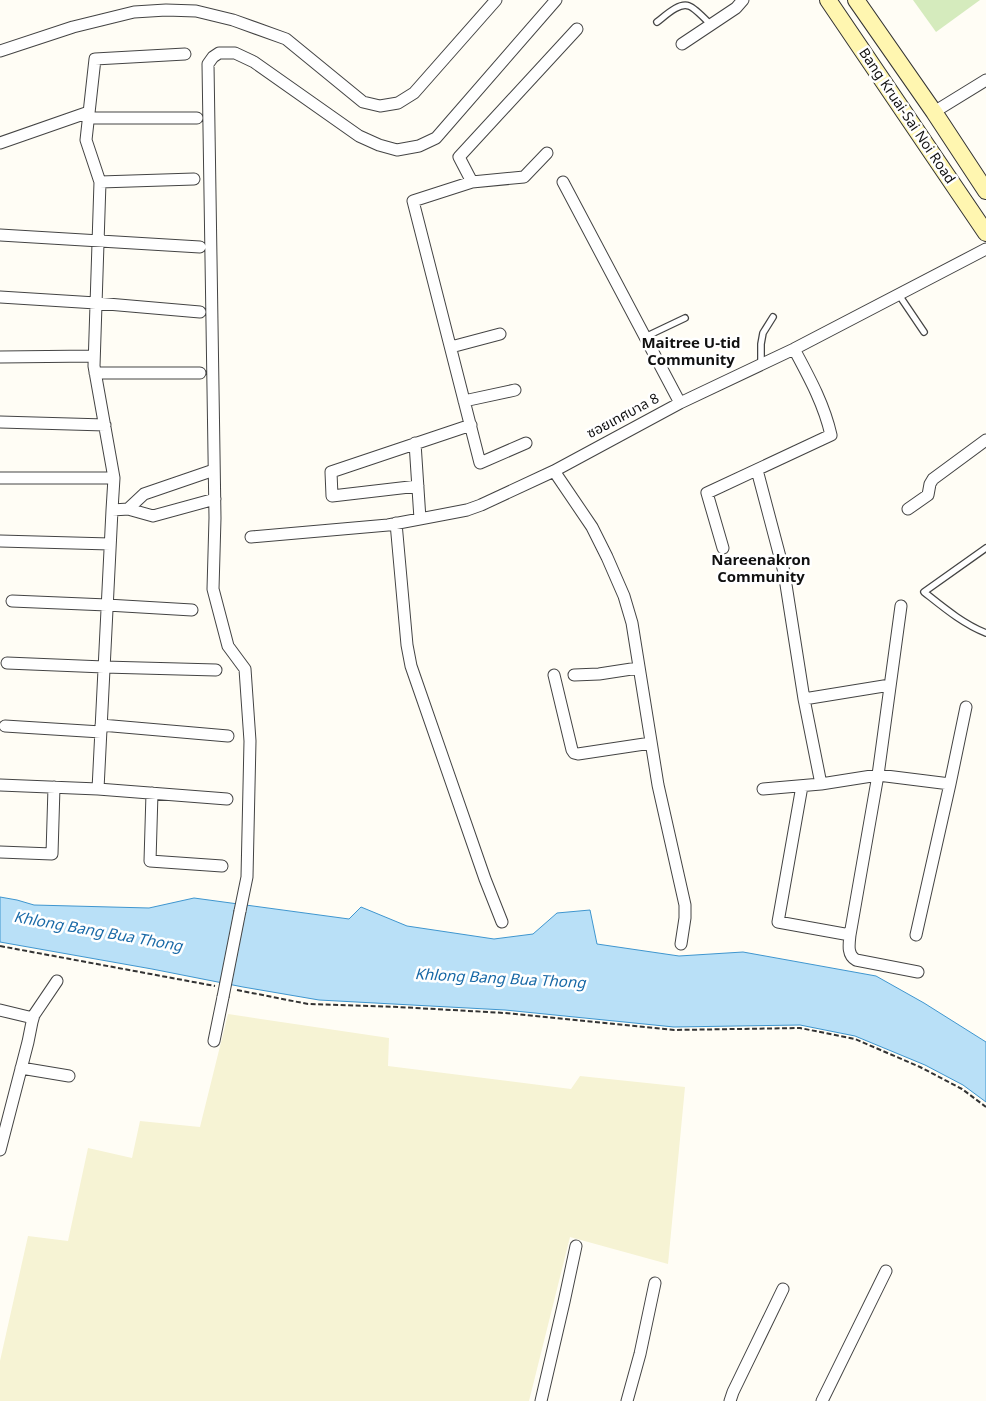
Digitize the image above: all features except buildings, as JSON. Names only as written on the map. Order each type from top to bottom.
[{"type":"main road","name":"Bang Kruai-Sai Noi Road","points":[[828,0],[986,233]]},
{"type":"main road","name":"Bang Kruai-Sai Noi Road","points":[[856,0],[986,191]]},
{"type":"street","points":[[0,51],[73,27],[134,12],[166,10],[196,12],[234,20],[286,39],[363,102],[380,106],[398,103],[414,93],[496,0]]},
{"type":"street","points":[[214,1041],[247,877],[250,741],[245,669],[228,646],[213,589],[215,499],[208,64],[219,53],[235,53],[254,62],[358,136],[397,150],[419,146],[436,138],[556,0]]},
{"type":"street","points":[[682,44],[711,24],[736,3]]},
{"type":"street","points":[[472,182],[459,157],[577,29]]},
{"type":"street","points":[[98,789],[114,478],[94,366],[100,182],[86,140],[95,59],[185,54]]},
{"type":"street","points":[[934,112],[986,80]]},
{"type":"street","points":[[0,143],[89,115],[197,118]]},
{"type":"street","points":[[526,443],[480,463],[413,201],[472,182],[524,178],[547,152]]},
{"type":"street","points":[[100,182],[194,179]]},
{"type":"street","points":[[563,182],[680,403]]},
{"type":"street","points":[[0,235],[200,247]]},
{"type":"street","name":"ซอยเทศบาล 8","points":[[251,537],[396,523],[467,510],[481,505],[554,470],[680,403],[794,349],[986,249]]},
{"type":"street","points":[[0,297],[200,312]]},
{"type":"street","points":[[451,348],[500,334]]},
{"type":"street","points":[[723,548],[707,493],[832,435],[818,394],[794,349]]},
{"type":"street","points":[[0,357],[94,356]]},
{"type":"street","points":[[95,373],[200,373]]},
{"type":"street","points":[[464,401],[515,390]]},
{"type":"street","points":[[0,422],[105,425]]},
{"type":"street","points":[[418,486],[332,496],[331,472],[470,425]]},
{"type":"street","points":[[908,509],[928,495],[932,479],[986,440]]},
{"type":"street","points":[[415,443],[420,519]]},
{"type":"street","points":[[129,509],[144,494],[214,470]]},
{"type":"street","points":[[554,470],[592,527],[608,557],[624,596],[632,623],[658,785],[685,905],[681,944]]},
{"type":"street","points":[[757,470],[784,572],[804,699],[821,784]]},
{"type":"street","points":[[0,478],[114,478]]},
{"type":"street","points":[[112,510],[129,509],[153,516],[215,499]]},
{"type":"street","points":[[396,523],[407,645],[411,666],[485,879],[502,922]]},
{"type":"street","points":[[0,542],[110,544]]},
{"type":"street","points":[[12,601],[107,604],[192,610]]},
{"type":"street","points":[[901,606],[878,774],[850,935],[850,955],[856,960],[918,972]]},
{"type":"street","points":[[7,663],[216,670]]},
{"type":"street","points":[[574,676],[638,668]]},
{"type":"street","points":[[554,675],[574,753],[578,754],[651,743]]},
{"type":"street","points":[[804,699],[890,685]]},
{"type":"street","points":[[916,936],[966,707]]},
{"type":"street","points":[[5,726],[101,728],[228,736]]},
{"type":"street","points":[[763,789],[821,784],[878,774],[950,784]]},
{"type":"street","points":[[0,785],[98,789],[227,799]]},
{"type":"street","points":[[802,786],[778,922],[850,935]]},
{"type":"street","points":[[0,852],[52,854],[54,787]]},
{"type":"street","points":[[152,793],[150,861],[222,866]]},
{"type":"street","points":[[0,1150],[33,1018],[57,981]]},
{"type":"street","points":[[0,1010],[33,1018]]},
{"type":"street","points":[[21,1068],[69,1076]]},
{"type":"street","points":[[541,1401],[576,1246]]},
{"type":"street","points":[[822,1401],[886,1271]]},
{"type":"street","points":[[627,1401],[640,1354],[655,1284]]},
{"type":"street","points":[[730,1401],[784,1289]]},
{"type":"lane","points":[[657,22],[677,8],[690,6],[711,24]]},
{"type":"lane","points":[[900,295],[924,332]]},
{"type":"lane","points":[[761,365],[762,333],[773,317]]},
{"type":"lane","points":[[645,337],[685,318]]},
{"type":"lane","points":[[986,548],[924,592],[955,616],[986,633]]},
{"type":"path","points":[[0,946],[216,986]]},
{"type":"path","points":[[233,990],[308,1004],[505,1013],[674,1030],[800,1028],[855,1039],[920,1067],[962,1089],[986,1107]]},
{"type":"shaded area","points":[[228,1014],[389,1038],[388,1066],[571,1089],[580,1076],[685,1087],[668,1264],[570,1237],[529,1401],[0,1401],[0,1361],[28,1236],[68,1241],[88,1148],[132,1158],[140,1121],[200,1127]]},
{"type":"green space","points":[[913,0],[980,0],[936,32]]},
{"type":"water","name":"Khlong Bang Bua Thong","points":[[0,897],[34,905],[149,908],[194,898],[349,919],[361,907],[407,926],[494,939],[533,934],[557,913],[590,910],[597,944],[679,956],[743,952],[876,976],[924,1003],[986,1042],[986,1102],[963,1085],[925,1065],[855,1036],[800,1025],[674,1027],[505,1010],[319,1000],[0,942]]},
{"type":"district","name":"Maitree U-tid Community","points":[[691,352]]},
{"type":"district","name":"Nareenakron Community","points":[[761,568]]}]
